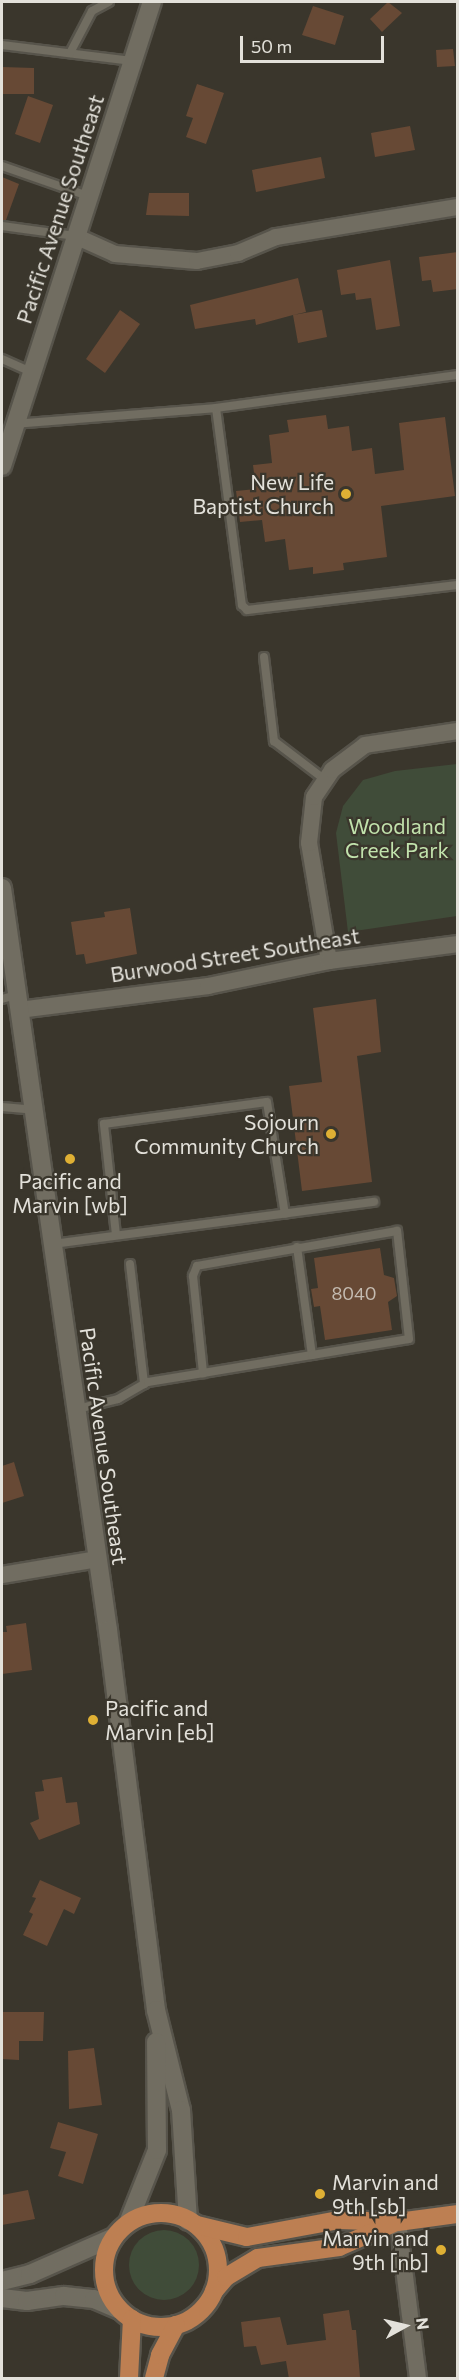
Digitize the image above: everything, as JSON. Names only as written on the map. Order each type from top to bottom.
[{"type":"main road","name":"Pacific Avenue Southeast","points":[[2,466],[152,2]]},
{"type":"main road","name":"Pacific Avenue Southeast","points":[[2,888],[12,1001],[34,1110],[98,1559],[156,2010],[181,2110],[192,2223]]},
{"type":"main road","name":"Pacific Avenue Southeast","points":[[128,2223],[157,2150],[156,2010]]},
{"type":"main road","points":[[129,2379],[126,2315],[108,2294],[104,2274],[106,2255],[114,2237],[128,2223],[162,2213],[247,2237],[339,2220],[398,2222],[458,2214]]},
{"type":"main road","points":[[2,2298],[27,2301],[74,2297],[94,2299],[156,2327],[176,2325],[205,2307],[213,2292],[226,2277],[258,2258],[339,2247],[398,2222]]},
{"type":"main road","points":[[192,2223],[216,2255],[213,2292]]},
{"type":"main road","points":[[2,2281],[30,2274],[114,2237]]},
{"type":"main road","points":[[154,2379],[160,2355],[176,2325]]},
{"type":"street","points":[[75,236],[115,254],[197,261],[238,253],[276,237],[458,207]]},
{"type":"street","points":[[329,961],[309,843],[314,797],[324,779],[346,757],[365,745],[458,731]]},
{"type":"street","name":"Burwood Street Southeast","points":[[12,1001],[208,986],[329,961],[458,944]]},
{"type":"street","points":[[2,1575],[98,1559]]},
{"type":"street","points":[[398,2222],[418,2379]]},
{"type":"lane","points":[[70,53],[93,11],[109,2]]},
{"type":"lane","points":[[2,45],[132,61]]},
{"type":"lane","points":[[2,166],[88,196]]},
{"type":"lane","points":[[2,226],[75,236]]},
{"type":"lane","points":[[2,358],[31,372]]},
{"type":"lane","points":[[14,424],[216,408],[458,375]]},
{"type":"lane","points":[[216,408],[242,605],[247,610],[458,585]]},
{"type":"lane","points":[[264,657],[274,741],[324,779]]},
{"type":"lane","points":[[116,1235],[104,1124],[267,1102],[285,1214]]},
{"type":"lane","points":[[2,1107],[34,1110]]},
{"type":"lane","points":[[53,1244],[374,1203]]},
{"type":"lane","points":[[77,1409],[118,1399],[144,1384],[409,1338],[397,1231],[197,1266],[193,1276],[203,1373]]},
{"type":"lane","points":[[297,1247],[312,1355]]},
{"type":"lane","points":[[130,1264],[144,1384]]},
{"type":"green space","name":"Woodland Creek Park","points":[[457,764],[457,916],[348,932],[336,833],[343,806],[363,780],[395,771]]},
{"type":"green space","points":[[157,2230],[171,2230],[184,2235],[194,2245],[199,2265],[194,2285],[184,2295],[171,2300],[157,2300],[144,2295],[134,2285],[129,2272],[129,2258],[134,2245],[144,2235]]},
{"type":"building","points":[[388,2],[402,13],[382,32],[370,19]]},
{"type":"building","points":[[313,6],[344,16],[335,45],[302,35]]},
{"type":"building","points":[[453,49],[455,66],[437,67],[436,50]]},
{"type":"building","points":[[2,67],[34,68],[34,94],[2,94]]},
{"type":"building","points":[[197,84],[224,93],[206,144],[186,137],[193,118],[186,116]]},
{"type":"building","points":[[28,96],[53,105],[40,143],[15,134]]},
{"type":"building","points":[[410,126],[415,150],[375,157],[371,133]]},
{"type":"building","points":[[321,157],[325,178],[256,192],[252,170]]},
{"type":"building","points":[[2,177],[19,184],[6,220],[2,220]]},
{"type":"building","points":[[149,193],[189,193],[189,216],[146,215]]},
{"type":"building","points":[[458,252],[458,289],[433,292],[431,280],[422,281],[419,257]]},
{"type":"building","points":[[390,260],[400,326],[376,330],[371,298],[356,300],[355,293],[341,295],[337,270]]},
{"type":"building","points":[[298,278],[306,312],[256,325],[255,319],[195,329],[190,305]]},
{"type":"building","points":[[120,310],[140,324],[105,373],[86,359]]},
{"type":"building","points":[[322,310],[327,337],[298,343],[293,315]]},
{"type":"building","name":"New Life Baptist Church","points":[[326,415],[328,429],[349,426],[352,451],[372,448],[375,474],[404,470],[399,423],[445,417],[455,496],[381,506],[387,557],[343,563],[344,570],[313,574],[313,567],[289,570],[285,539],[265,542],[262,520],[240,522],[236,491],[256,489],[253,465],[272,463],[269,435],[289,432],[287,420]]},
{"type":"building","points":[[130,908],[137,954],[86,964],[84,954],[76,955],[71,922],[105,917],[104,912]]},
{"type":"building","name":"Sojourn Community Church","points":[[376,999],[381,1052],[357,1056],[372,1182],[302,1191],[289,1086],[322,1082],[313,1008]]},
{"type":"building","points":[[380,1248],[384,1275],[394,1278],[397,1296],[388,1302],[392,1330],[325,1340],[320,1306],[314,1307],[311,1289],[318,1288],[314,1258]]},
{"type":"building","points":[[14,1462],[24,1496],[2,1503],[2,1466]]},
{"type":"building","points":[[26,1623],[32,1670],[2,1674],[2,1632],[7,1632],[6,1626]]},
{"type":"building","points":[[62,1777],[66,1803],[77,1802],[80,1824],[39,1840],[30,1823],[39,1819],[35,1792],[44,1791],[42,1780]]},
{"type":"building","points":[[40,1880],[81,1898],[74,1914],[64,1909],[47,1946],[23,1935],[33,1914],[29,1912],[36,1898],[32,1897]]},
{"type":"building","points":[[2,2012],[44,2012],[43,2041],[19,2041],[19,2060],[2,2059]]},
{"type":"building","points":[[94,2048],[102,2105],[69,2109],[68,2051]]},
{"type":"building","points":[[58,2122],[98,2134],[83,2184],[58,2176],[66,2152],[50,2148]]},
{"type":"building","points":[[28,2190],[35,2219],[2,2225],[2,2195]]},
{"type":"building","points":[[349,2310],[352,2330],[356,2330],[360,2377],[289,2379],[286,2361],[261,2365],[256,2346],[244,2347],[241,2322],[280,2317],[287,2345],[326,2340],[323,2314]]},
{"type":"place","name":"New Life Baptist Church","points":[[346,494]]},
{"type":"place","name":"Sojourn Community Church","points":[[331,1134]]},
{"type":"place","name":"Pacific and Marvin [wb]","points":[[70,1159]]},
{"type":"place","name":"Pacific and Marvin [eb]","points":[[93,1720]]},
{"type":"place","name":"Marvin and 9th [sb]","points":[[320,2194]]},
{"type":"place","name":"Marvin and 9th [nb]","points":[[441,2250]]}]
